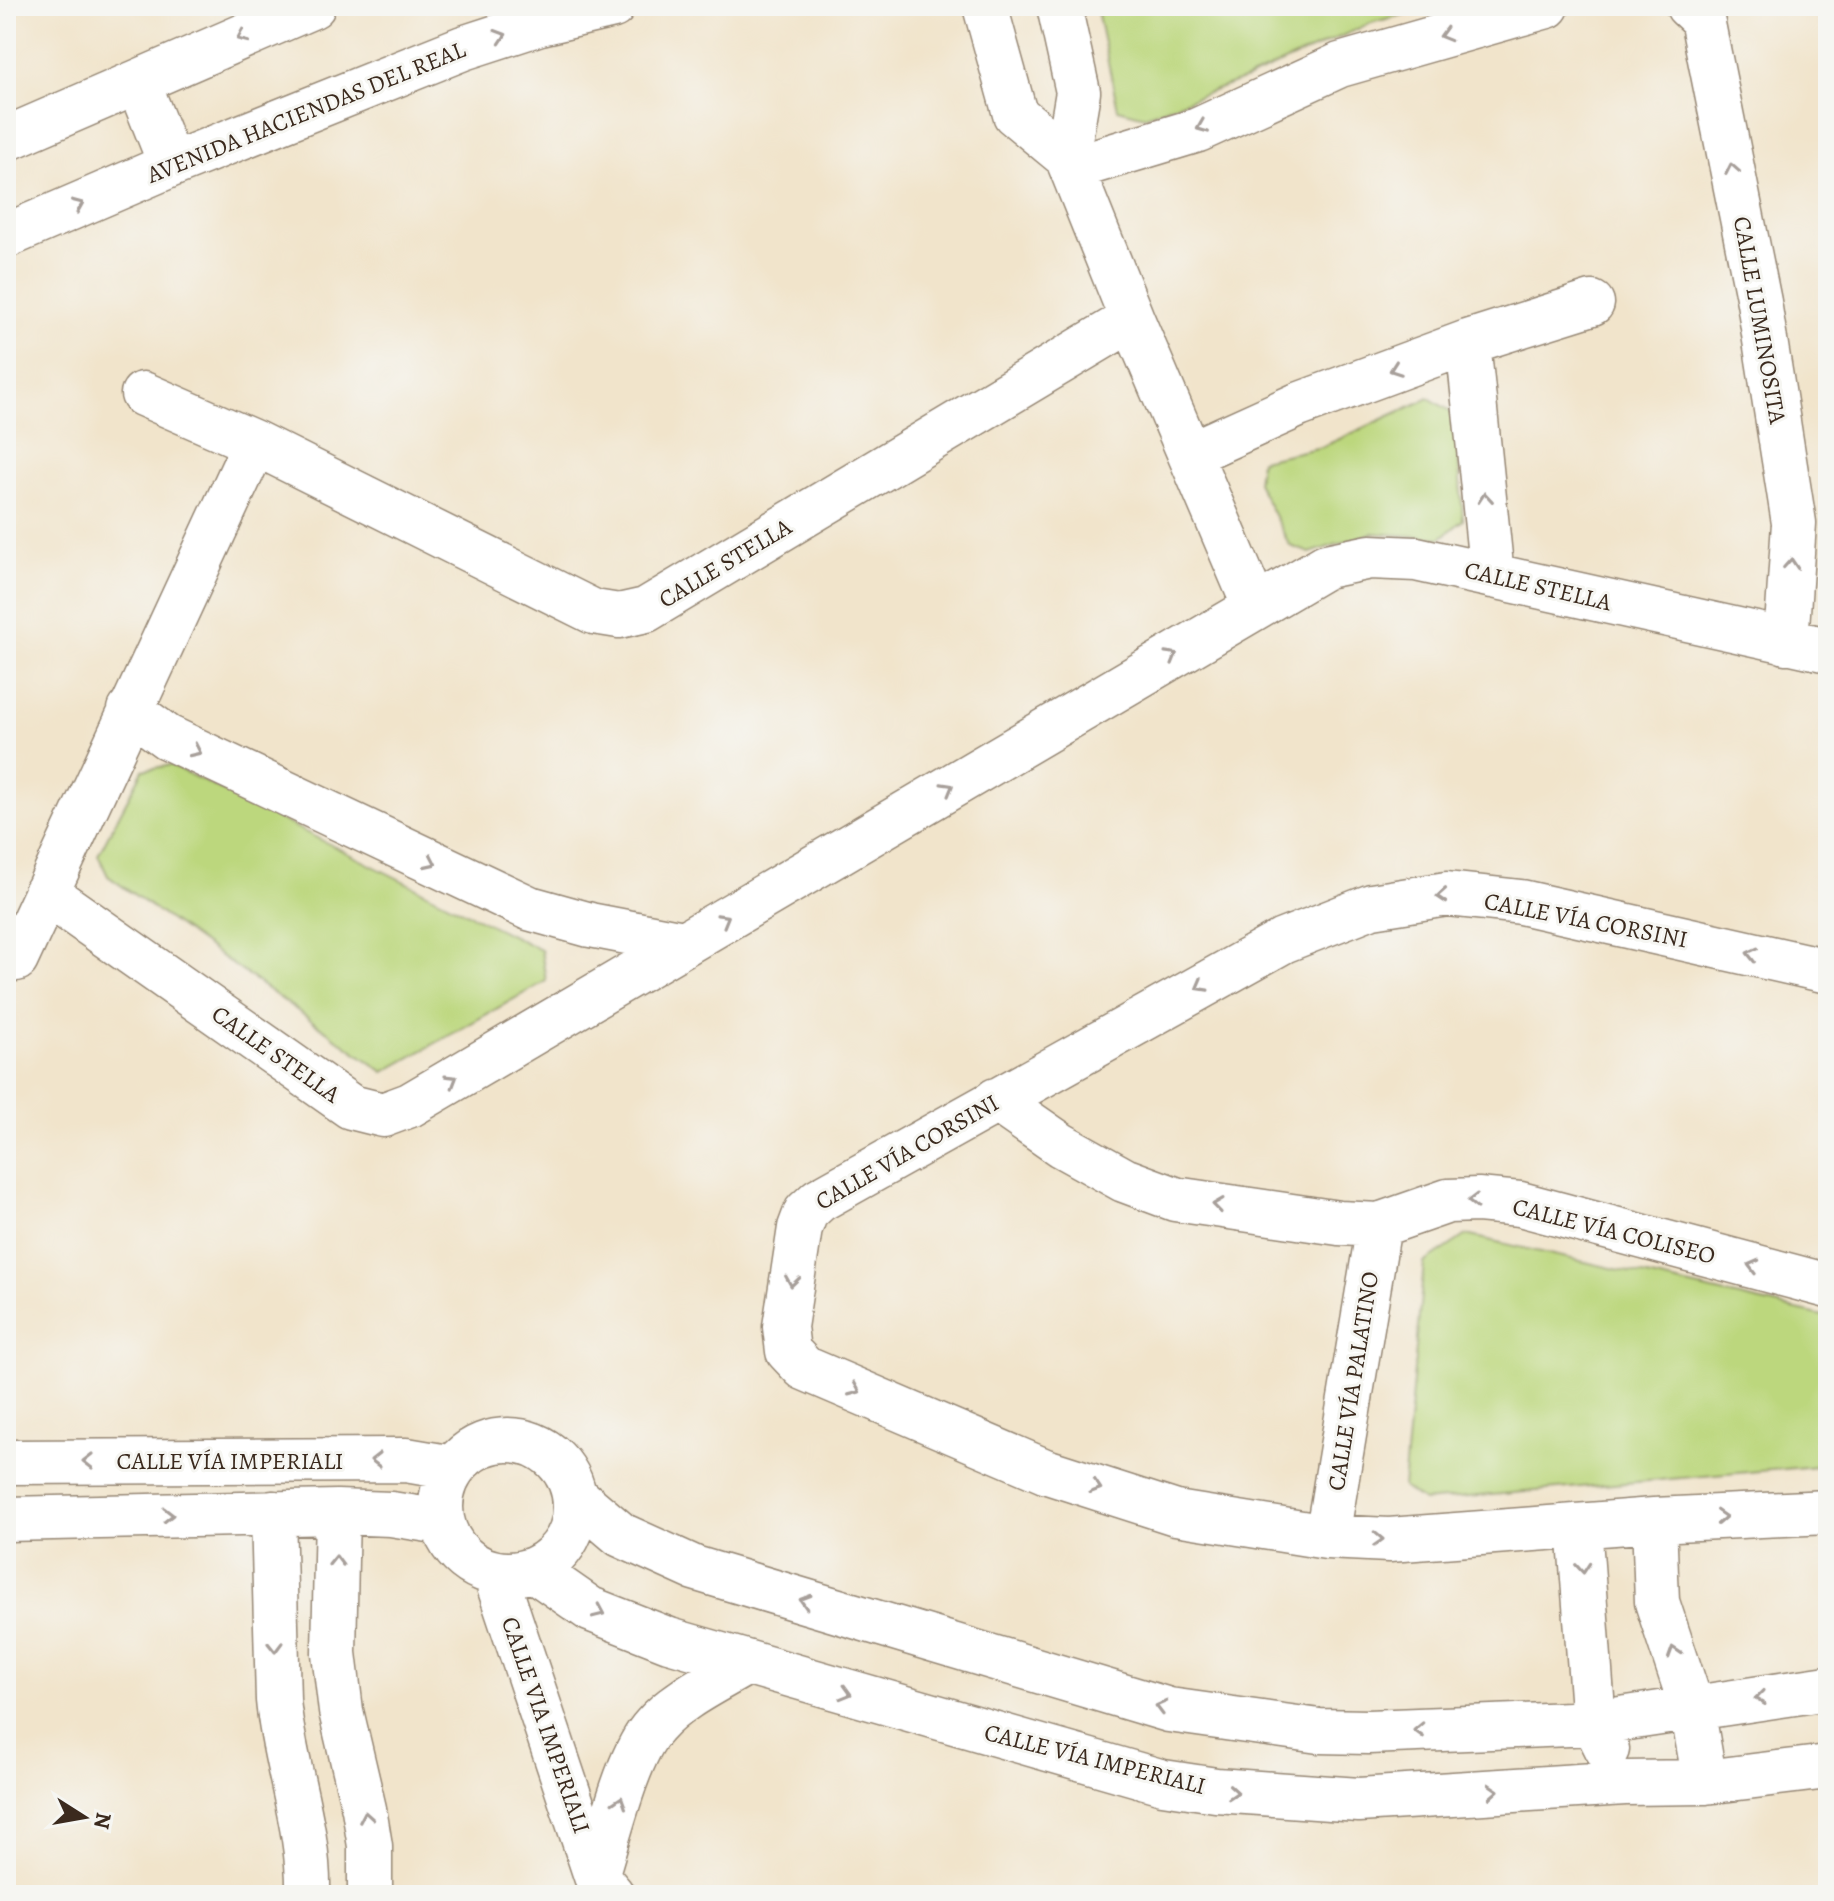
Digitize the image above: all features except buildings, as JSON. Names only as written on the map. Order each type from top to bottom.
[{"type":"street","points":[[6,139],[313,6]]},
{"type":"street","name":"AVENIDA HACIENDAS DEL REAL","points":[[6,236],[171,165],[463,48],[540,23],[613,6]]},
{"type":"street","points":[[1070,162],[1198,130],[1340,65],[1547,6]]},
{"type":"street","name":"CALLE LUMINOSITA","points":[[1688,6],[1702,19],[1759,302],[1794,523],[1786,642]]},
{"type":"street","points":[[1070,162],[1078,92],[1061,15],[990,24],[1015,114],[1070,162],[1132,319],[1192,453],[1255,607]]},
{"type":"street","points":[[138,82],[171,165]]},
{"type":"street","points":[[1192,453],[1298,405],[1468,342],[1592,303]]},
{"type":"street","name":"CALLE STELLA","points":[[143,394],[255,443],[594,612],[619,616],[646,610],[1132,319]]},
{"type":"street","points":[[1468,342],[1492,576]]},
{"type":"street","points":[[16,959],[255,443]]},
{"type":"street","name":"CALLE STELLA","points":[[46,893],[351,1107],[383,1115],[410,1105],[1326,566],[1370,557],[1416,559],[1828,650]]},
{"type":"street","points":[[130,710],[167,737],[529,908],[590,925],[684,943]]},
{"type":"street","name":"CALLE VÍA CORSINI","points":[[1828,971],[1521,902],[1447,894],[1372,906],[1283,941],[819,1200],[806,1212],[800,1228],[785,1327],[788,1351],[804,1368],[1045,1471],[1176,1513],[1327,1537],[1389,1540],[1654,1520],[1828,1512]]},
{"type":"street","name":"CALLE VÍA COLISEO","points":[[996,1100],[1061,1145],[1124,1180],[1175,1199],[1339,1223],[1379,1225],[1448,1201],[1520,1204],[1828,1286]]},
{"type":"street","name":"CALLE VÍA PALATINO","points":[[1327,1537],[1379,1225]]},
{"type":"street","points":[[6,1519],[337,1512],[391,1514],[442,1522],[444,1484],[453,1468],[469,1451],[490,1441],[512,1439],[535,1444],[554,1457],[568,1475],[575,1496],[575,1518],[567,1540],[554,1558],[515,1572]]},
{"type":"street","name":"CALLE VÍA IMPERIALI","points":[[6,1462],[406,1460],[453,1468]]},
{"type":"street","points":[[575,1496],[621,1535],[694,1568],[1169,1710],[1319,1731],[1368,1732],[1594,1723],[1828,1688]]},
{"type":"street","points":[[337,1512],[334,1653],[341,1711],[370,1846],[370,1895]]},
{"type":"street","points":[[273,1513],[280,1727],[305,1839],[308,1895]]},
{"type":"street","points":[[1654,1520],[1657,1602],[1692,1708],[1705,1782]]},
{"type":"street","name":"CALLE VÍA IMPERIALI","points":[[442,1522],[460,1556],[477,1568],[515,1572],[590,1609],[669,1640],[1163,1782],[1216,1790],[1359,1800],[1625,1783],[1705,1782],[1828,1767]]},
{"type":"street","points":[[1579,1526],[1594,1723],[1625,1783]]},
{"type":"street","name":"CALLE VIA IMPERIALI","points":[[515,1572],[604,1886]]},
{"type":"street","name":"CALLE VIA IMPERIALI","points":[[604,1886],[634,1757],[653,1726],[684,1701],[746,1663]]},
{"type":"green space","points":[[1096,6],[1436,6],[1371,23],[1246,79],[1145,116],[1118,109]]},
{"type":"green space","points":[[1429,398],[1455,414],[1463,520],[1441,538],[1372,533],[1310,553],[1290,546],[1257,482],[1260,460],[1322,447]]},
{"type":"green space","points":[[171,765],[541,950],[546,981],[384,1072],[108,876],[98,855],[143,770]]},
{"type":"green space","points":[[1466,1235],[1828,1317],[1828,1465],[1423,1501],[1403,1487],[1424,1263]]}]
